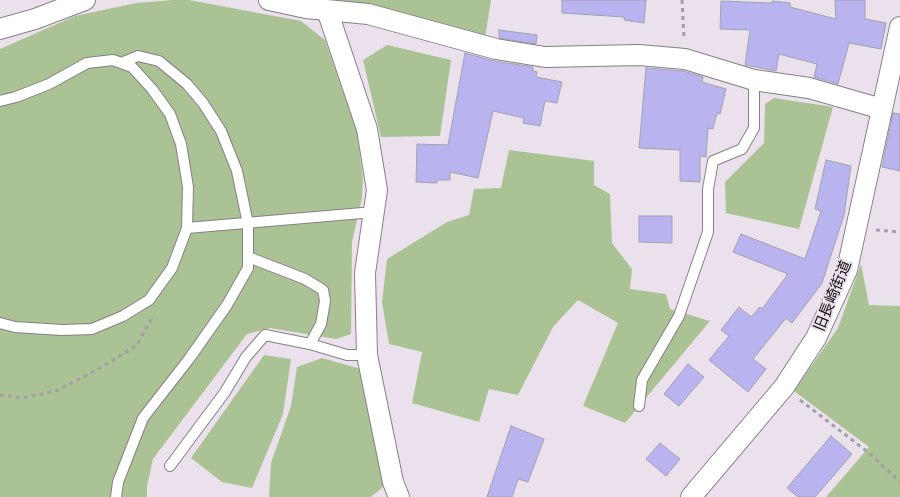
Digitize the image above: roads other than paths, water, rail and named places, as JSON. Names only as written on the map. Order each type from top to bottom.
[{"type":"street","points":[[0,29],[35,19],[85,0]]},
{"type":"street","points":[[269,0],[306,8],[368,14],[496,49],[545,57],[639,55],[684,59],[754,80],[809,88],[882,109]]},
{"type":"street","points":[[327,10],[367,129],[377,190],[365,273],[367,355],[393,482],[399,497]]},
{"type":"street","name":"旧長崎街道","points":[[691,497],[784,387],[816,338],[846,270],[870,170],[900,28]]},
{"type":"lane","points":[[116,497],[118,482],[143,418],[189,359],[227,305],[248,268],[248,224],[237,171],[221,131],[203,103],[187,84],[159,61],[138,56],[121,63]]},
{"type":"lane","points":[[0,101],[16,97],[48,84],[87,63],[113,60],[132,67],[152,89],[170,114],[181,144],[188,187],[187,228],[172,268],[148,300],[123,316],[92,329],[62,330],[0,323]]},
{"type":"lane","points":[[639,406],[642,380],[679,316],[708,232],[708,189],[713,161],[742,149],[754,128],[754,80]]},
{"type":"lane","points":[[187,228],[374,212]]},
{"type":"lane","points":[[248,257],[305,279],[323,290],[325,301],[320,324],[310,344]]},
{"type":"lane","points":[[170,466],[225,392],[246,357],[265,335],[310,344],[347,355],[367,355]]}]
